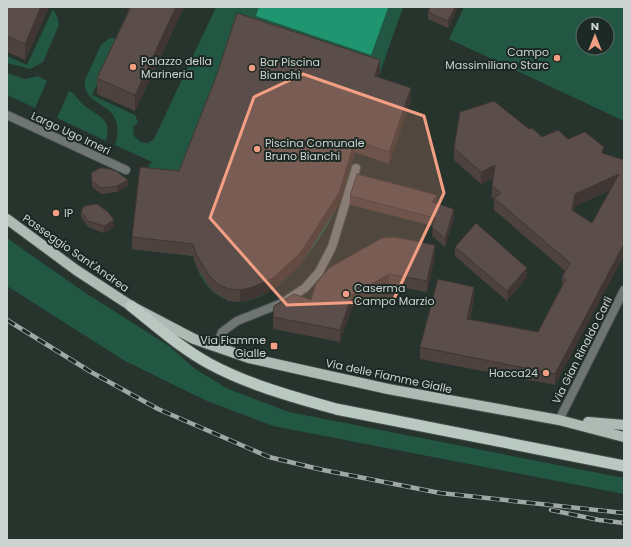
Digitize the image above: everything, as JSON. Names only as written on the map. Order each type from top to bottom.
[{"type":"highway","points":[[131,306],[209,363],[247,382],[290,396],[336,409],[624,466]]},
{"type":"main road","name":"Passeggio Sant'Andrea","points":[[7,218],[76,270],[131,306]]},
{"type":"main road","name":"Via delle Fiamme Gialle","points":[[131,306],[194,340],[249,358],[388,389],[559,420],[624,437]]},
{"type":"main road","name":"Via delle Fiamme Gialle","points":[[559,420],[624,426]]},
{"type":"street","name":"Largo Ugo Irneri","points":[[7,115],[126,170]]},
{"type":"street","points":[[216,347],[222,332],[237,321],[282,303],[305,288],[319,272],[332,247],[356,168]]},
{"type":"street","name":"Via Gian Rinaldo Carli","points":[[559,420],[624,290]]},
{"type":"highlighted area","points":[[303,74],[424,116],[444,193],[393,301],[287,305],[210,218],[254,97]]},
{"type":"shaded area","name":"Piscina Comunale Bruno Bianchi","points":[[216,7],[403,8],[362,128],[344,190],[329,224],[318,241],[289,276],[272,290],[254,299],[236,302],[219,296],[210,289],[199,273],[194,256],[132,249],[140,178],[152,162],[115,145],[118,130],[116,120],[111,112],[90,96],[86,90],[85,80],[101,45],[110,38],[118,39],[92,95],[135,115],[138,122],[133,127],[134,136],[141,142],[148,143],[154,139]]},
{"type":"shaded area","points":[[259,7],[388,8],[371,55],[256,16]]},
{"type":"shaded area","name":"Campo Massimiliano Starc","points":[[464,7],[624,7],[624,121],[449,39]]},
{"type":"shaded area","points":[[53,9],[57,16],[59,25],[43,62],[30,69],[7,63],[7,56],[27,65]]},
{"type":"shaded area","points":[[7,73],[25,79],[38,76],[47,81],[35,108],[7,95]]},
{"type":"shaded area","points":[[69,91],[106,123],[108,133],[106,141],[57,118]]},
{"type":"shaded area","points":[[7,238],[84,292],[169,346],[194,368],[226,388],[289,412],[624,478],[624,494],[273,426],[207,401],[125,361],[7,286]]},
{"type":"building","points":[[7,7],[41,7],[25,44],[7,36]]},
{"type":"building","name":"Palazzo della Marineria","points":[[131,7],[176,7],[135,95],[97,78]]},
{"type":"building","points":[[430,7],[455,7],[448,21],[428,12]]},
{"type":"building","name":"Piscina Comunale Bruno Bianchi","points":[[237,13],[380,60],[375,76],[411,88],[389,152],[355,140],[339,193],[300,253],[273,278],[253,287],[240,290],[228,289],[218,284],[209,275],[197,256],[193,244],[132,237],[140,167],[179,171],[216,77]]},
{"type":"building","points":[[494,101],[529,129],[532,128],[542,137],[558,130],[568,139],[585,132],[604,147],[602,153],[624,160],[624,244],[555,374],[420,347],[438,279],[474,287],[467,319],[538,332],[566,279],[562,277],[570,263],[494,198],[501,193],[492,186],[495,165],[481,172],[454,148],[460,112]],"holes":[[[619,174],[592,223],[572,210],[575,194]]]},
{"type":"building","points":[[100,168],[116,171],[128,180],[117,186],[101,188],[92,181],[91,173]]},
{"type":"building","points":[[357,174],[437,195],[432,202],[454,209],[445,239],[432,227],[435,218],[350,196]]},
{"type":"building","points":[[97,204],[108,212],[114,220],[104,226],[88,221],[81,211],[84,206]]},
{"type":"building","points":[[476,223],[527,268],[507,291],[455,247]]},
{"type":"building","name":"Caserma Campo Marzio","points":[[394,237],[435,245],[427,281],[389,274],[352,295],[340,330],[273,317],[274,306],[294,294],[311,300],[316,284],[329,268],[382,238]]},
{"type":"railway","points":[[7,320],[91,372],[158,409],[269,457],[323,470],[440,493],[624,513]]},
{"type":"railway","points":[[551,510],[599,520],[624,523]]},
{"type":"place","name":"Campo Massimiliano Starc","points":[[557,58]]},
{"type":"place","name":"Palazzo della Marineria","points":[[133,67]]},
{"type":"place","name":"Bar Piscina Bianchi","points":[[252,68]]},
{"type":"place","name":"Piscina Comunale Bruno Bianchi","points":[[257,149]]},
{"type":"place","name":"IP","points":[[56,213]]},
{"type":"place","name":"Caserma Campo Marzio","points":[[346,294]]},
{"type":"place","name":"Via Fiamme Gialle","points":[[274,346]]},
{"type":"place","name":"Hacca24","points":[[546,373]]}]
